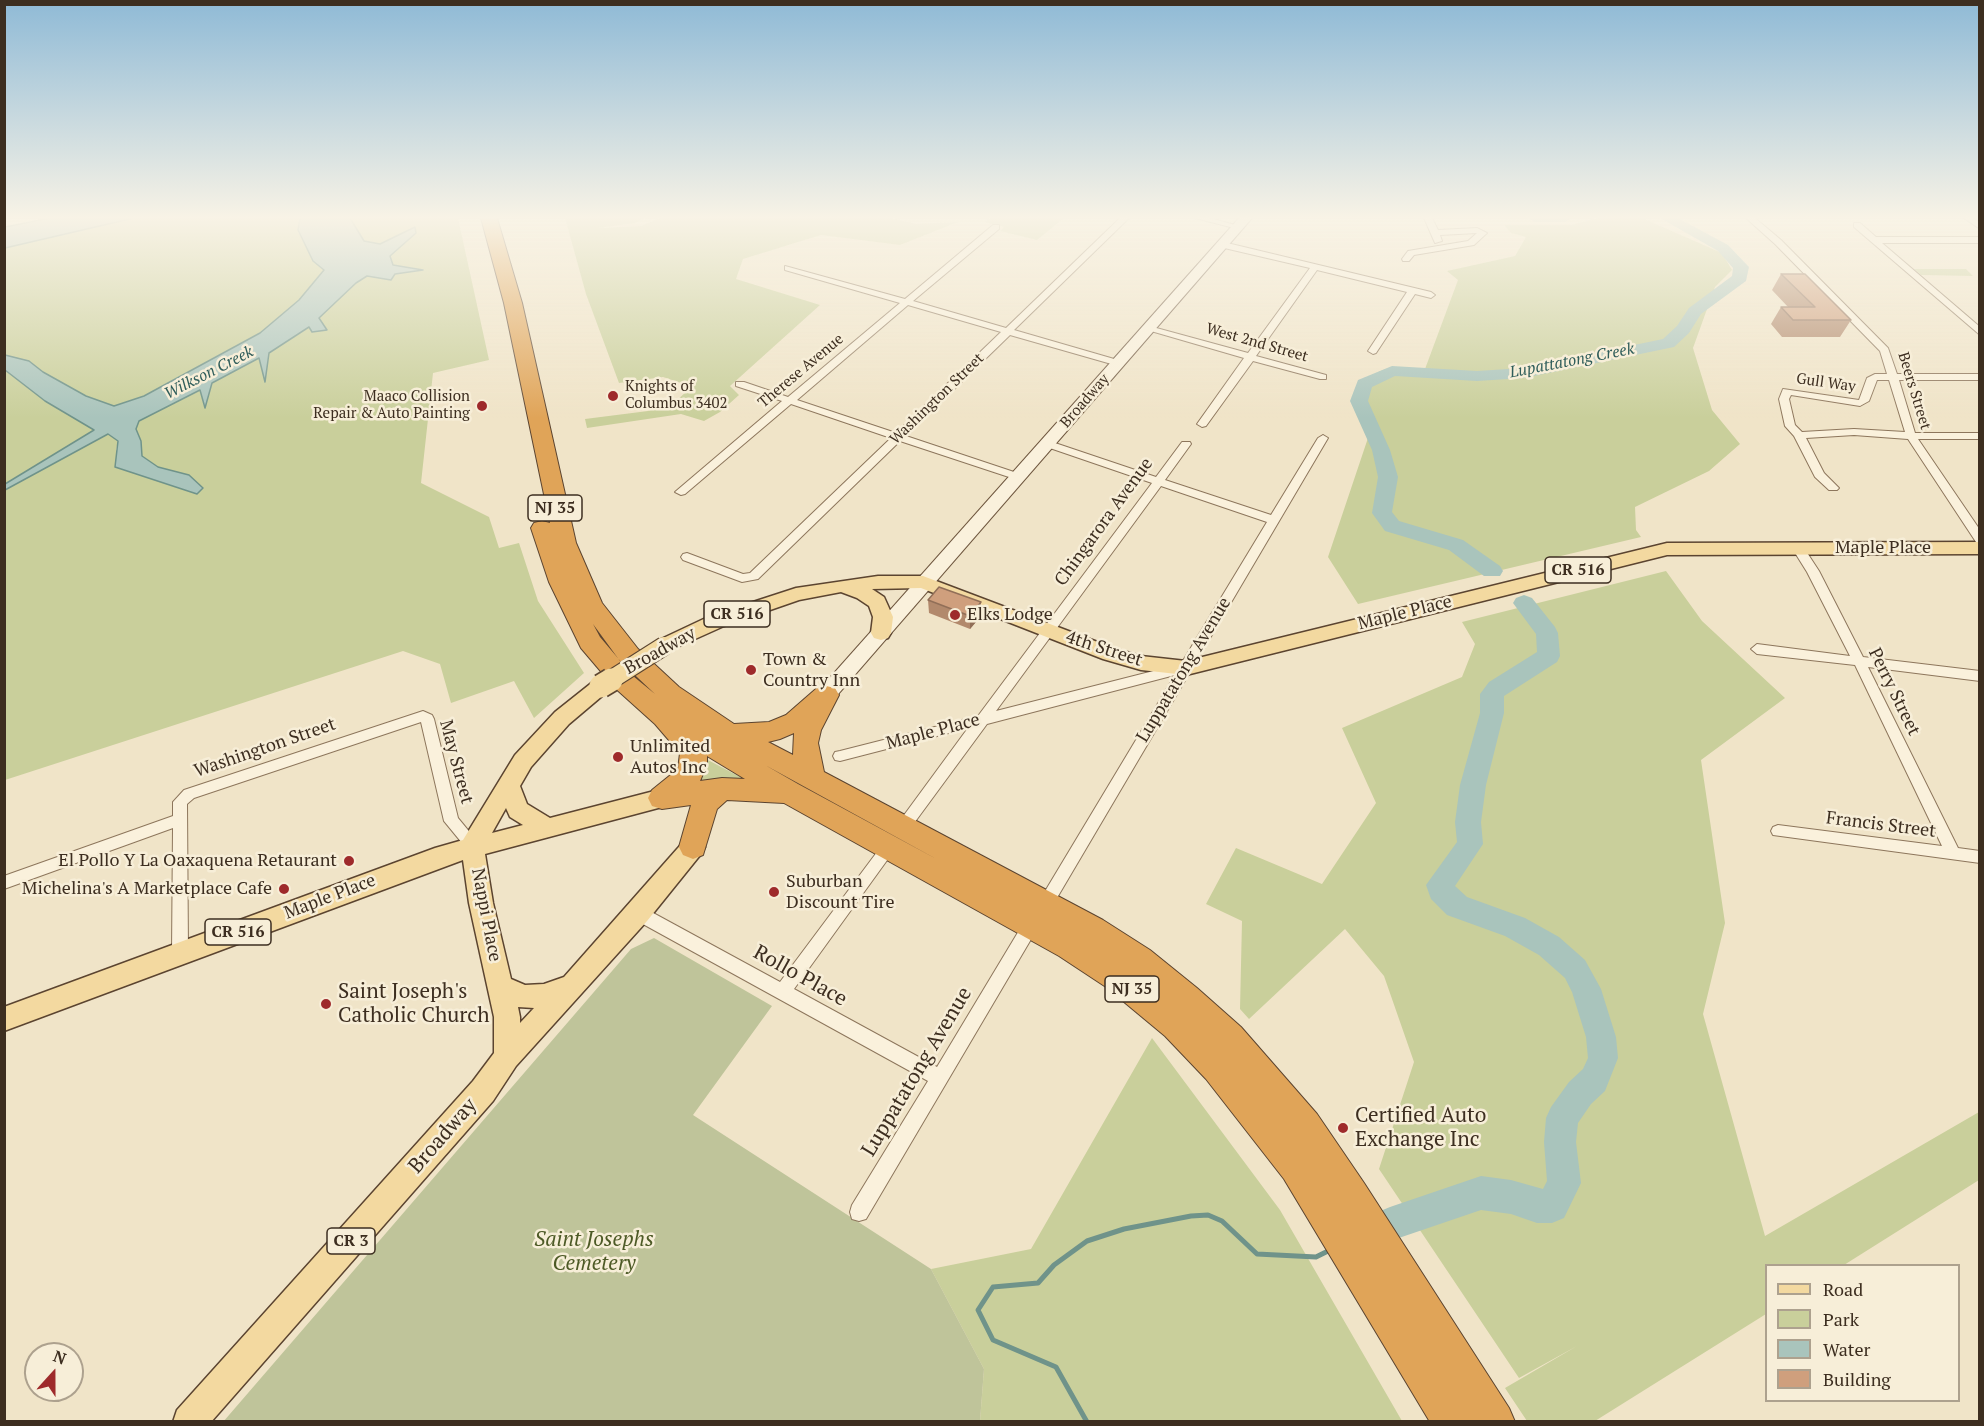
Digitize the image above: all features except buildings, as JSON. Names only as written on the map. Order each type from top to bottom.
[{"type":"highway","name":"NJ 35","points":[[493,285],[504,325],[536,496],[554,566],[578,621],[590,642],[624,682],[664,717],[800,785],[1039,914],[1176,1025],[1218,1068],[1296,1167],[1453,1422]]},
{"type":"highway","name":"NJ 35","points":[[508,285],[564,543],[576,574],[607,629],[629,656],[670,694],[732,734],[800,785]]},
{"type":"highway","points":[[662,798],[722,789],[800,785],[808,730],[826,695]]},
{"type":"highway","points":[[732,734],[771,732],[779,729],[795,722],[826,695]]},
{"type":"highway","points":[[662,798],[689,776],[694,764],[693,750],[688,741],[664,717]]},
{"type":"highway","points":[[693,847],[705,803],[722,789]]},
{"type":"highway","name":"NJ 35","points":[[1039,914],[1092,929],[1170,985],[1230,1038],[1270,1084],[1332,1165],[1495,1422]]},
{"type":"main road","name":"Broadway","points":[[826,695],[923,582],[1188,285]]},
{"type":"main road","name":"Maple Place","points":[[1186,668],[1658,550],[1980,548]]},
{"type":"main road","name":"Broadway","points":[[472,845],[508,784],[542,738],[601,686],[664,646],[717,621],[759,605],[839,586],[878,582],[923,582]]},
{"type":"main road","name":"4th Street","points":[[923,582],[1048,631],[1141,663],[1186,668]]},
{"type":"main road","points":[[839,586],[864,593],[878,602],[883,617],[880,633]]},
{"type":"main road","points":[[508,784],[518,810],[546,827]]},
{"type":"main road","name":"Maple Place","points":[[4,1019],[472,845],[662,798]]},
{"type":"main road","name":"Nappi Place","points":[[472,845],[481,903],[507,1017],[507,1057]]},
{"type":"main road","name":"Broadway","points":[[189,1422],[483,1091],[507,1057],[638,913],[693,847]]},
{"type":"main road","points":[[500,986],[523,997],[545,996],[571,986]]},
{"type":"street","points":[[846,285],[1118,363]]},
{"type":"street","name":"Therese Avenue","points":[[681,492],[928,285]]},
{"type":"street","name":"Washington Street","points":[[687,557],[733,575],[748,578],[1056,285]]},
{"type":"street","points":[[1202,424],[1302,285]]},
{"type":"street","points":[[1386,285],[1431,295]]},
{"type":"street","name":"Beers Street","points":[[1819,285],[1880,344],[1889,356],[1911,436],[1980,539]]},
{"type":"street","points":[[1926,285],[1980,332]]},
{"type":"street","points":[[1373,351],[1412,291]]},
{"type":"street","name":"West 2nd Street","points":[[1149,329],[1323,377]]},
{"type":"street","points":[[1895,377],[1980,377]]},
{"type":"street","name":"Gull Way","points":[[1799,435],[1789,422],[1784,399],[1787,391],[1860,403],[1864,401],[1872,378],[1895,377]]},
{"type":"street","points":[[740,384],[1019,477]]},
{"type":"street","points":[[1833,488],[1819,475],[1799,435],[1854,432],[1911,436],[1980,436]]},
{"type":"street","name":"Luppatatong Avenue","points":[[859,1212],[1323,438]]},
{"type":"street","points":[[1048,444],[1274,520]]},
{"type":"street","name":"Chingarora Avenue","points":[[782,992],[1186,444]]},
{"type":"street","name":"Perry Street","points":[[1798,548],[1813,571],[1859,661],[1953,853]]},
{"type":"street","points":[[1757,649],[1980,675]]},
{"type":"street","name":"Maple Place","points":[[840,756],[1186,668]]},
{"type":"street","name":"Washington Street","points":[[179,820],[180,802],[189,794],[423,716]]},
{"type":"street","name":"May Street","points":[[423,716],[427,719],[451,821],[472,845]]},
{"type":"street","points":[[4,883],[179,820],[180,953]]},
{"type":"street","name":"Francis Street","points":[[1778,831],[1980,857]]},
{"type":"street","name":"Rollo Place","points":[[638,913],[940,1078]]},
{"type":"green space","points":[[5,285],[312,285],[299,300],[260,333],[144,396],[114,406],[86,396],[43,372],[29,361],[5,355]]},
{"type":"green space","points":[[354,285],[473,285],[489,360],[433,373],[421,483],[489,517],[499,548],[519,543],[538,601],[584,673],[534,718],[514,681],[451,703],[440,664],[403,651],[5,780],[5,490],[108,434],[118,441],[116,450],[166,482],[197,494],[189,475],[158,467],[142,456],[141,442],[136,429],[139,421],[200,390],[204,406],[211,383],[259,358],[265,380],[269,353],[310,327],[327,329],[318,318]]},
{"type":"green space","points":[[583,285],[754,285],[820,305],[730,386],[739,395],[720,412],[704,421],[681,414],[587,428],[585,419],[648,411],[676,401],[687,391],[681,383],[663,377],[619,383]]},
{"type":"green space","points":[[1456,285],[1717,285],[1693,348],[1712,410],[1740,444],[1709,471],[1635,507],[1636,530],[1641,537],[1358,604],[1328,557],[1369,435],[1352,404],[1360,381],[1385,369],[1425,369]]},
{"type":"green space","points":[[5,370],[45,401],[94,430],[5,484]]},
{"type":"green space","points":[[1666,571],[1702,621],[1785,698],[1701,760],[1725,923],[1703,1014],[1765,1236],[1979,1112],[1979,1180],[1846,1264],[1765,1264],[1765,1315],[1595,1421],[1527,1421],[1505,1388],[1577,1346],[1519,1378],[1379,1169],[1414,1062],[1384,976],[1345,929],[1249,1019],[1240,1009],[1242,921],[1206,904],[1236,848],[1322,884],[1376,803],[1342,728],[1462,677],[1475,644],[1462,622]]},
{"type":"green space","points":[[706,759],[746,780],[693,783]]},
{"type":"green space","name":"Saint Josephs Cemetery","points":[[654,938],[772,1006],[693,1115],[931,1269],[984,1369],[980,1421],[223,1422],[631,949]]},
{"type":"green space","points":[[1152,1038],[1280,1210],[1402,1421],[980,1421],[984,1369],[931,1269],[1031,1249]]},
{"type":"water","name":"Wilkson Creek","points":[[312,285],[354,285],[319,318],[327,330],[312,332],[309,327],[269,353],[265,382],[259,358],[212,383],[205,408],[200,390],[139,421],[136,429],[141,441],[142,456],[158,467],[189,475],[203,488],[197,494],[115,467],[118,441],[108,434],[5,490],[5,484],[94,430],[45,401],[5,370],[5,355],[29,361],[43,372],[86,396],[114,406],[144,396],[260,333],[299,300]]},
{"type":"waterway","name":"Lupattatong Creek","points":[[1492,571],[1456,545],[1392,526],[1382,513],[1388,477],[1381,450],[1359,401],[1364,384],[1392,371],[1477,376],[1524,373],[1668,343],[1683,329],[1695,311],[1731,285]]},
{"type":"waterway","points":[[1390,1224],[1481,1193],[1511,1197],[1537,1206],[1552,1206],[1564,1183],[1560,1142],[1562,1118],[1580,1093],[1594,1080],[1603,1058],[1601,1037],[1593,1018],[1586,989],[1575,969],[1549,946],[1515,927],[1457,906],[1441,891],[1440,885],[1470,844],[1468,822],[1473,785],[1492,713],[1492,694],[1497,688],[1549,656],[1547,633],[1524,603]]},
{"type":"waterway","points":[[1087,1422],[1056,1367],[993,1340],[978,1310],[993,1287],[1038,1283],[1054,1265],[1087,1241],[1124,1229],[1191,1216],[1208,1215],[1222,1221],[1257,1254],[1316,1257],[1328,1251]]},
{"type":"place","name":"Knights of Columbus 3402","points":[[613,396]]},
{"type":"place","name":"Maaco Collision Repair & Auto Painting","points":[[482,406]]},
{"type":"place","name":"Elks Lodge","points":[[955,615]]},
{"type":"place","name":"Town & Country Inn","points":[[751,670]]},
{"type":"place","name":"Unlimited Autos Inc","points":[[618,757]]},
{"type":"place","name":"El Pollo Y La Oaxaquena Retaurant","points":[[349,861]]},
{"type":"place","name":"Michelina's A Marketplace Cafe","points":[[284,889]]},
{"type":"place","name":"Suburban Discount Tire","points":[[774,892]]},
{"type":"place","name":"Saint Joseph's Catholic Church","points":[[326,1004]]},
{"type":"place","name":"Certified Auto Exchange Inc","points":[[1343,1128]]}]
